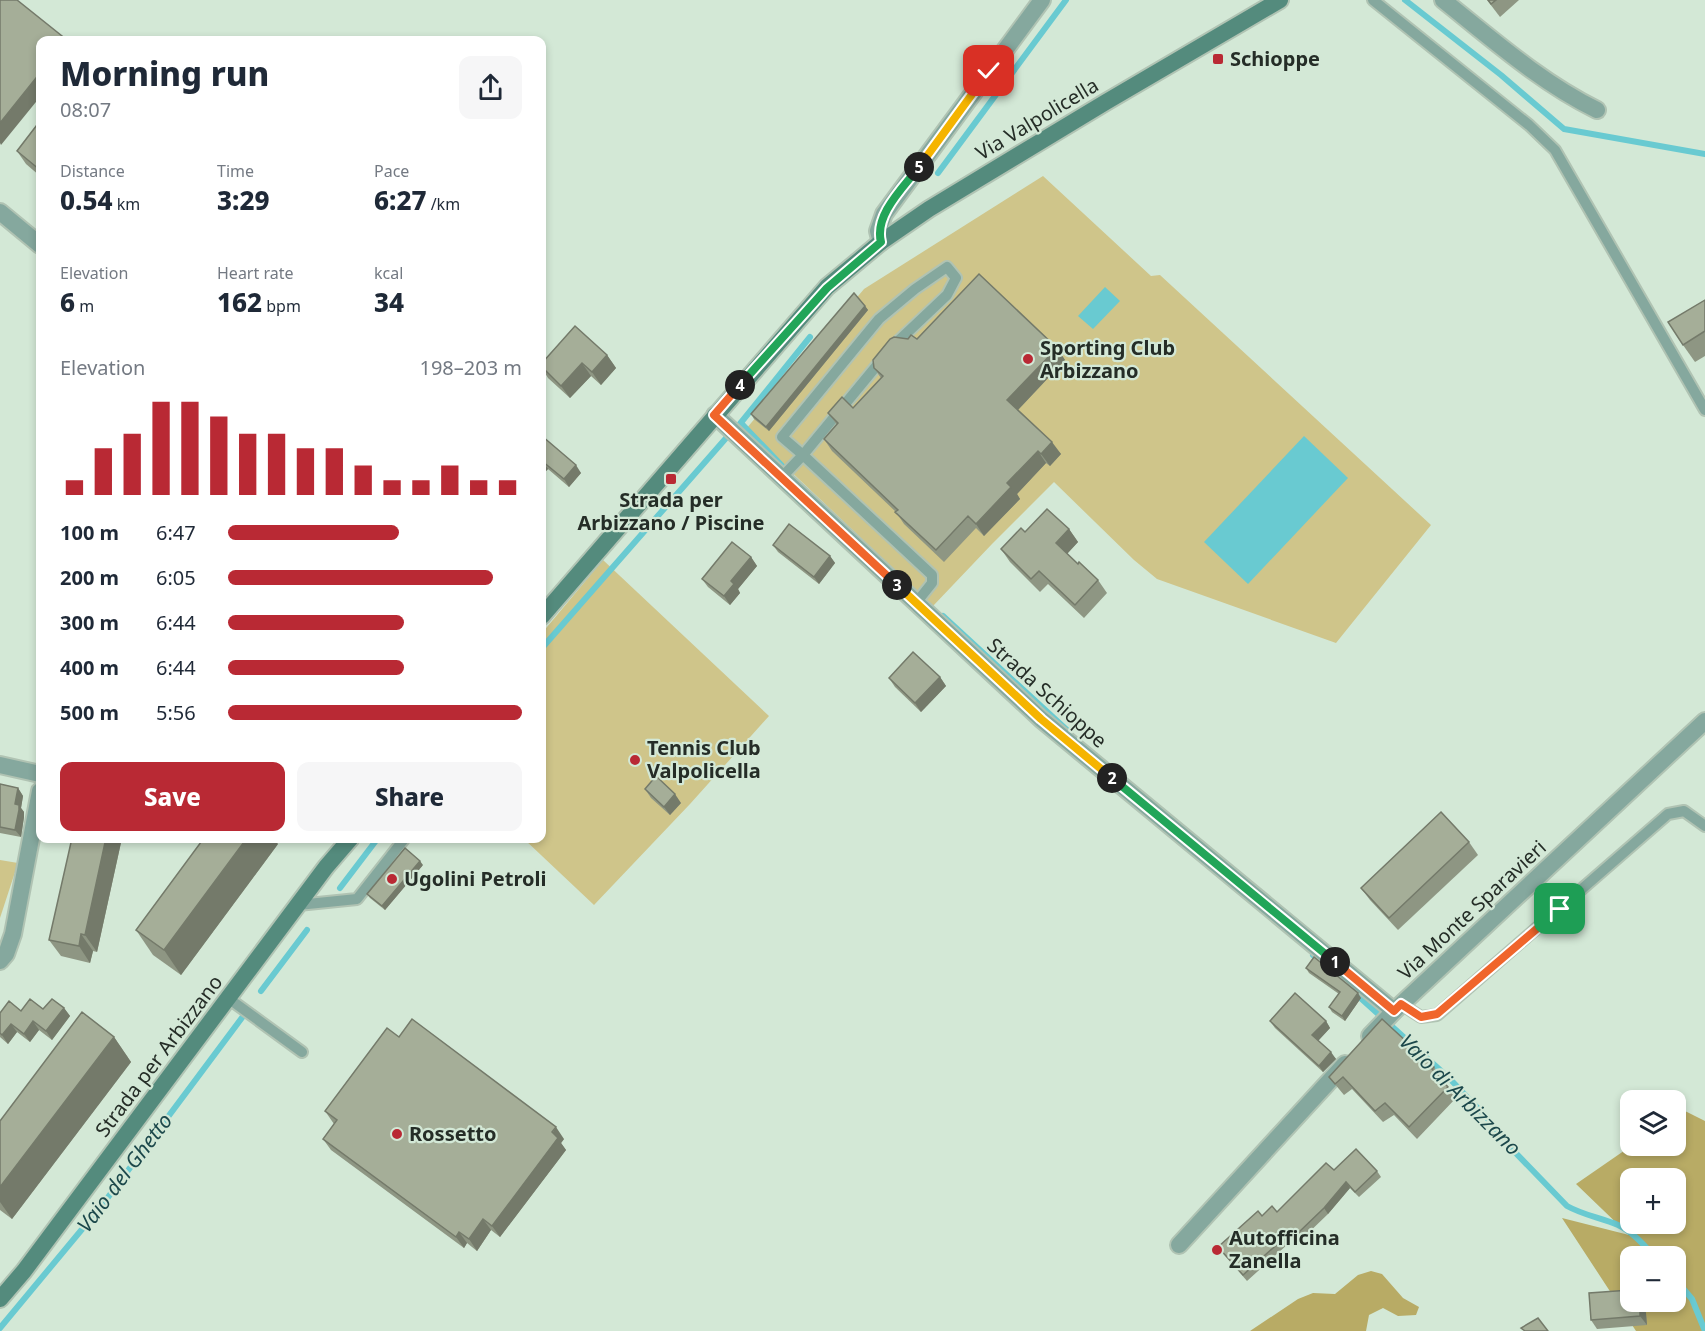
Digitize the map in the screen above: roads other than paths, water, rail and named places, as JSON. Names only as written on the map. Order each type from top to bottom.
[{"type":"main road","name":"Via Valpolicella","points":[[714,415],[827,288],[881,242],[929,209],[1280,0]]},
{"type":"main road","points":[[546,611],[714,415]]},
{"type":"main road","name":"Strada per Arbizzano","points":[[0,1299],[24,1271],[347,843]]},
{"type":"street","points":[[881,242],[878,231],[884,214],[1042,0]]},
{"type":"street","points":[[1443,0],[1566,95],[1597,110]]},
{"type":"street","points":[[0,212],[36,242]]},
{"type":"street","name":"Strada Schioppe","points":[[714,415],[1041,719],[1397,1007]]},
{"type":"street","name":"Via Monte Sparavieri","points":[[1179,1245],[1397,1007],[1705,721]]},
{"type":"street","points":[[0,765],[36,773]]},
{"type":"street","points":[[0,961],[6,954],[13,934],[36,812]]},
{"type":"lane","points":[[1373,0],[1529,125],[1555,150],[1705,410]]},
{"type":"lane","points":[[782,477],[800,458],[891,348],[946,295],[956,278],[947,267],[915,289],[879,319],[782,437],[800,458],[932,575],[932,584],[916,603]]},
{"type":"lane","points":[[1397,1007],[1421,1017],[1437,1014],[1668,814],[1684,811],[1705,826]]},
{"type":"lane","points":[[298,905],[357,899],[401,843]]},
{"type":"lane","points":[[228,998],[302,1052]]},
{"type":"water","points":[[1105,287],[1120,301],[1093,329],[1078,316]]},
{"type":"water","points":[[1304,436],[1348,478],[1248,584],[1204,542]]},
{"type":"waterway","name":"Vaio del Ghetto","points":[[938,173],[1066,0]]},
{"type":"waterway","points":[[1405,0],[1501,75],[1564,129],[1705,154]]},
{"type":"waterway","name":"Vaio del Ghetto","points":[[739,425],[810,337]]},
{"type":"waterway","name":"Vaio di Arbizzano","points":[[741,423],[788,472]]},
{"type":"waterway","name":"Vaio del Ghetto","points":[[546,643],[727,437]]},
{"type":"waterway","name":"Vaio di Arbizzano","points":[[943,616],[1068,731]]},
{"type":"waterway","name":"Vaio del Ghetto","points":[[340,888],[374,843]]},
{"type":"waterway","name":"Vaio del Ghetto","points":[[261,991],[307,930]]},
{"type":"waterway","name":"Vaio di Arbizzano","points":[[1313,955],[1337,976]]},
{"type":"waterway","name":"Vaio di Arbizzano","points":[[1355,993],[1450,1079],[1489,1120],[1508,1145],[1567,1206],[1629,1231],[1645,1246]]},
{"type":"waterway","name":"Vaio del Ghetto","points":[[0,1328],[103,1204],[244,1015]]},
{"type":"waterway","name":"Vaio di Arbizzano","points":[[1686,1292],[1692,1299],[1705,1331]]},
{"type":"place","name":"Schioppe","points":[[1218,59]]},
{"type":"place","name":"Sporting Club Arbizzano","points":[[1028,359]]},
{"type":"place","name":"Strada per Arbizzano / Piscine","points":[[671,479]]},
{"type":"place","name":"Tennis Club Valpolicella","points":[[635,760]]},
{"type":"place","name":"Ugolini Petroli","points":[[392,879]]},
{"type":"place","name":"Rossetto","points":[[397,1134]]},
{"type":"place","name":"Autofficina Zanella","points":[[1217,1250]]}]
